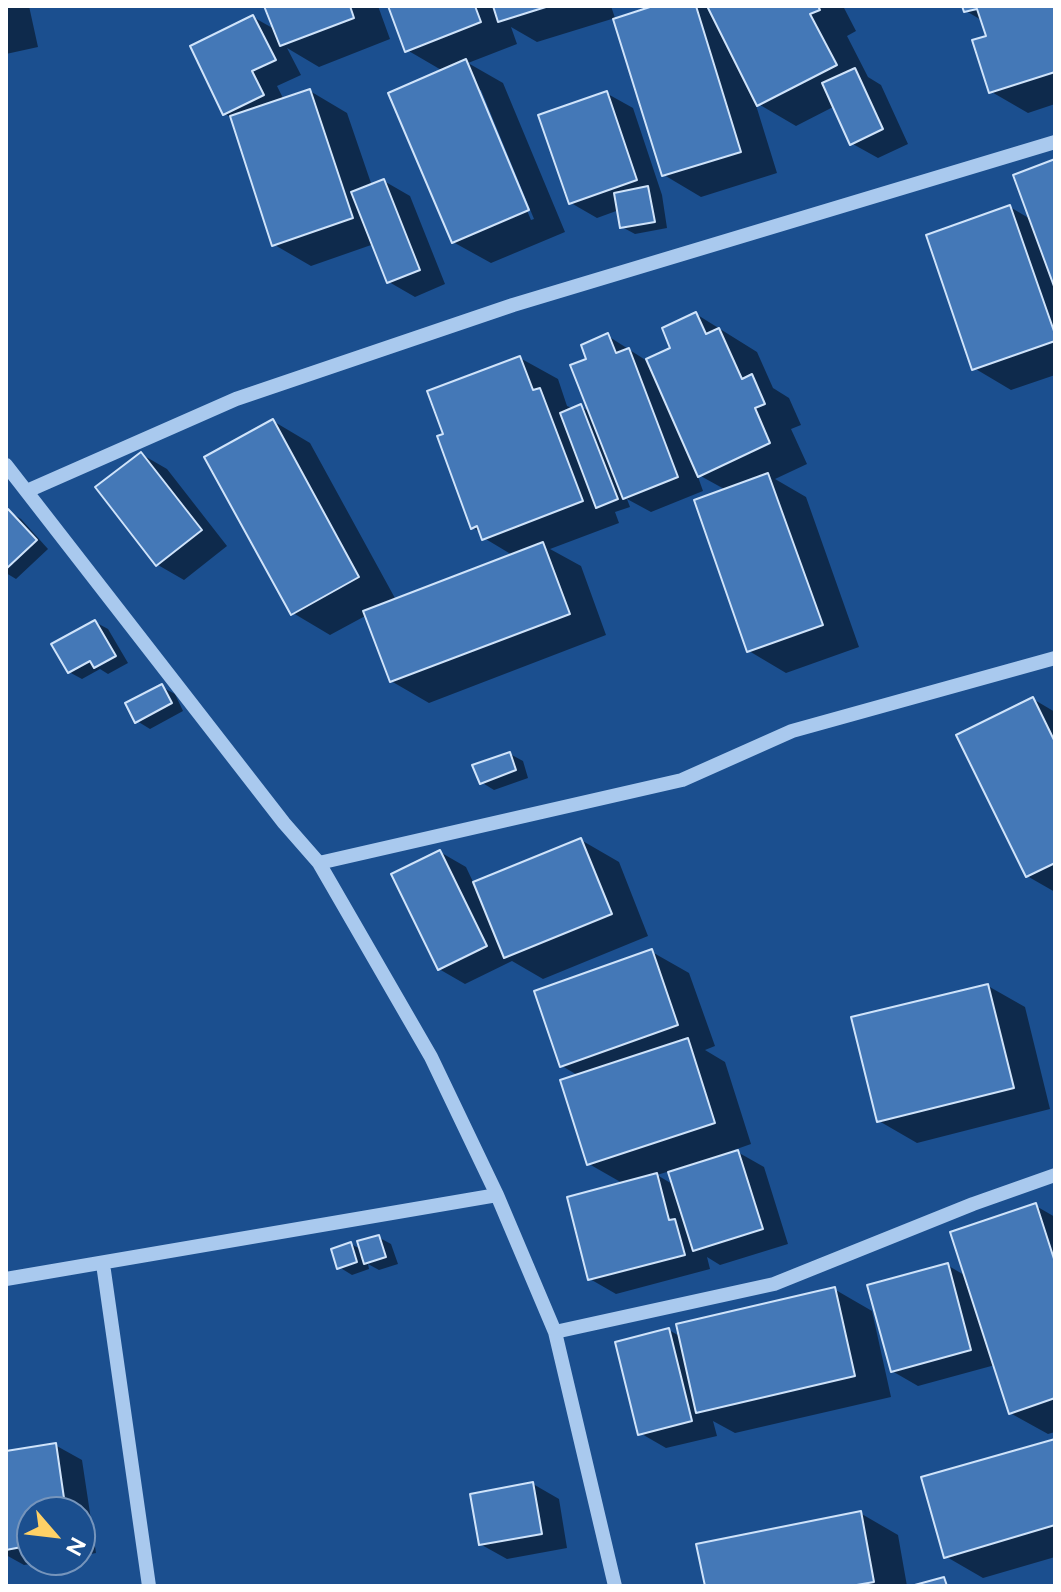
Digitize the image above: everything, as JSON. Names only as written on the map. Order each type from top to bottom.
[{"type":"street","points":[[27,491],[250,394],[513,305],[1055,142]]},
{"type":"street","points":[[6,465],[284,823],[319,863],[431,1057],[497,1195],[555,1332],[615,1586]]},
{"type":"street","points":[[319,863],[682,780],[792,731],[1055,658]]},
{"type":"street","points":[[555,1332],[774,1284],[973,1204],[1055,1175]]},
{"type":"street","points":[[6,1279],[497,1195]]},
{"type":"street","points":[[103,1264],[149,1586]]},
{"type":"building","points":[[264,6],[350,6],[354,18],[280,46]]},
{"type":"building","points":[[388,6],[475,6],[481,22],[405,52]]},
{"type":"building","points":[[493,6],[549,6],[498,22]]},
{"type":"building","points":[[653,6],[696,6],[741,152],[662,176],[613,19]]},
{"type":"building","points":[[707,6],[818,6],[820,10],[810,14],[837,65],[757,106]]},
{"type":"building","points":[[962,6],[1055,6],[1055,72],[989,93],[972,40],[986,36],[977,9],[964,12]]},
{"type":"building","points":[[253,15],[276,60],[252,71],[264,95],[223,115],[190,46]]},
{"type":"building","points":[[466,59],[529,210],[452,243],[388,93]]},
{"type":"building","points":[[855,68],[883,129],[850,145],[822,83]]},
{"type":"building","points":[[310,89],[353,218],[272,246],[230,116]]},
{"type":"building","points":[[607,91],[637,180],[569,204],[538,115]]},
{"type":"building","points":[[1055,159],[1055,289],[1013,175]]},
{"type":"building","points":[[384,179],[420,270],[387,283],[351,192]]},
{"type":"building","points":[[648,186],[655,222],[620,228],[614,193]]},
{"type":"building","points":[[1010,205],[1055,341],[972,370],[926,235]]},
{"type":"building","points":[[696,312],[706,334],[719,328],[742,379],[752,374],[765,404],[755,408],[770,443],[698,477],[646,359],[670,348],[662,328]]},
{"type":"building","points":[[608,333],[616,353],[629,348],[678,477],[623,499],[570,365],[586,359],[581,345]]},
{"type":"building","points":[[520,356],[533,390],[540,388],[583,501],[482,540],[477,526],[471,529],[437,436],[443,434],[427,391]]},
{"type":"building","points":[[581,404],[618,499],[596,508],[560,413]]},
{"type":"building","points":[[273,419],[359,577],[291,615],[204,457]]},
{"type":"building","points":[[141,452],[202,530],[156,566],[95,487]]},
{"type":"building","points":[[768,473],[823,625],[747,652],[694,500]]},
{"type":"building","points":[[6,510],[37,540],[6,569]]},
{"type":"building","points":[[543,542],[570,614],[390,682],[363,611]]},
{"type":"building","points":[[95,620],[116,656],[94,668],[90,661],[68,673],[51,644]]},
{"type":"building","points":[[162,684],[172,703],[135,723],[125,703]]},
{"type":"building","points":[[1033,697],[1055,742],[1055,863],[1026,877],[956,735]]},
{"type":"building","points":[[510,752],[516,770],[480,784],[472,765]]},
{"type":"building","points":[[581,838],[612,914],[504,958],[473,882]]},
{"type":"building","points":[[440,850],[487,946],[438,970],[391,874]]},
{"type":"building","points":[[652,949],[678,1025],[560,1067],[534,991]]},
{"type":"building","points":[[988,984],[1014,1088],[877,1122],[851,1017]]},
{"type":"building","points":[[688,1038],[715,1123],[587,1165],[560,1080]]},
{"type":"building","points":[[738,1150],[763,1229],[693,1251],[668,1172]]},
{"type":"building","points":[[657,1173],[669,1220],[675,1219],[685,1255],[588,1280],[567,1197]]},
{"type":"building","points":[[1036,1203],[1055,1262],[1055,1398],[1009,1414],[950,1232]]},
{"type":"building","points":[[379,1235],[386,1257],[364,1264],[357,1241]]},
{"type":"building","points":[[351,1242],[357,1262],[337,1269],[331,1249]]},
{"type":"building","points":[[948,1263],[971,1350],[891,1372],[867,1285]]},
{"type":"building","points":[[835,1287],[855,1376],[696,1413],[676,1324]]},
{"type":"building","points":[[669,1328],[692,1421],[638,1435],[615,1342]]},
{"type":"building","points":[[1055,1439],[1055,1525],[944,1558],[921,1477]]},
{"type":"building","points":[[56,1443],[64,1496],[16,1496],[16,1548],[6,1550],[6,1451]]},
{"type":"building","points":[[533,1482],[542,1534],[479,1545],[470,1494]]},
{"type":"building","points":[[861,1511],[874,1582],[851,1586],[705,1586],[696,1544]]},
{"type":"building","points":[[944,1577],[947,1586],[911,1586]]}]
